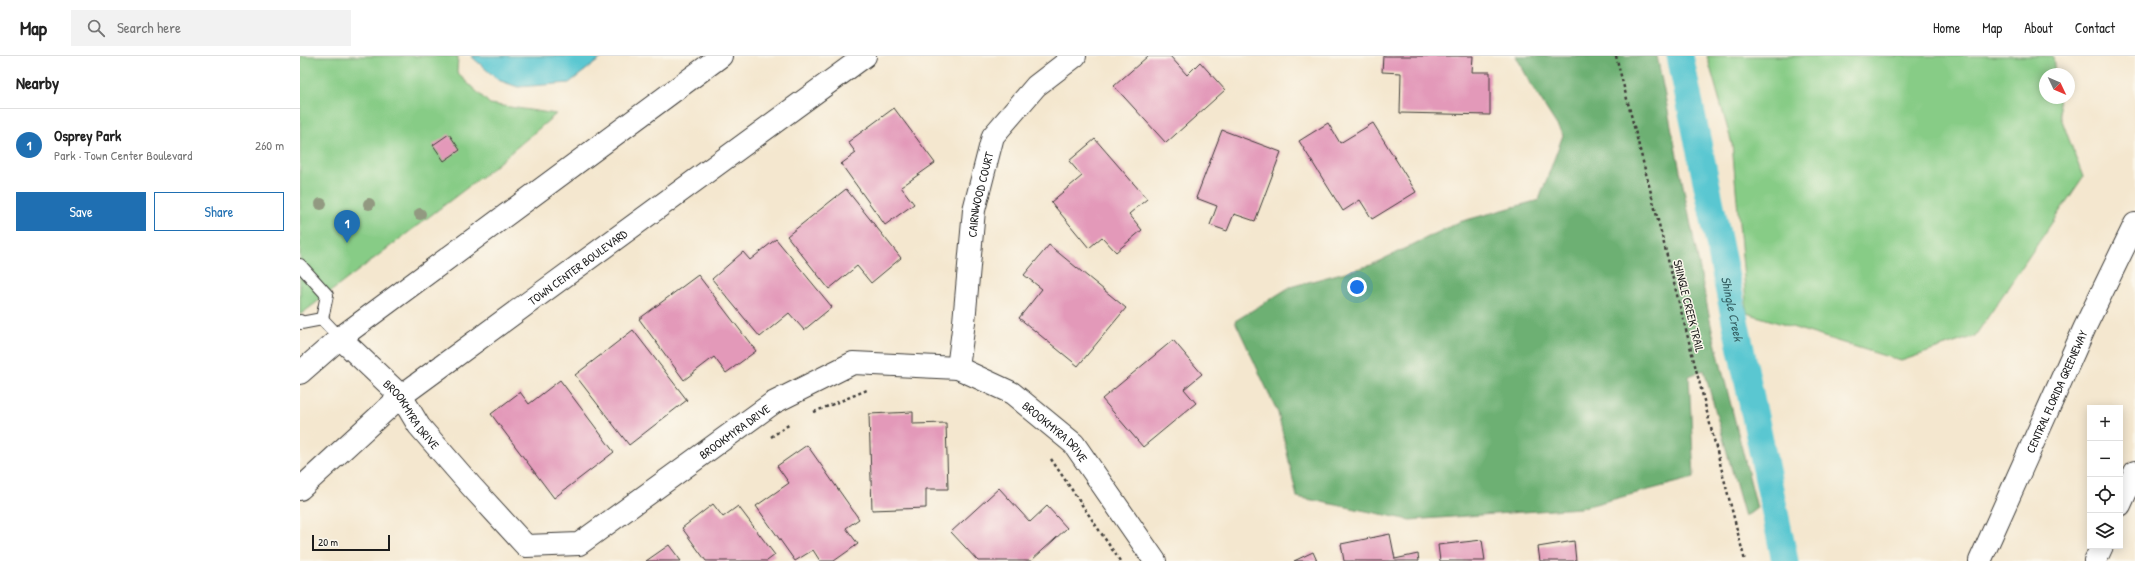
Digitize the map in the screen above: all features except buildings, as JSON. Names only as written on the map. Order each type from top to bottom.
[{"type":"main road","points":[[300,373],[340,338],[721,56]]},
{"type":"main road","name":"TOWN CENTER BOULEVARD","points":[[300,489],[401,396],[866,56]]},
{"type":"main road","name":"CAIRNWOOD COURT","points":[[958,368],[964,322],[974,210],[993,136],[1036,86],[1075,56]]},
{"type":"main road","name":"CENTRAL FLORIDA GREENEWAY","points":[[1980,561],[2082,334],[2135,224]]},
{"type":"main road","name":"BROOKMYRA DRIVE","points":[[340,338],[401,396],[419,426],[526,546],[579,544],[773,403],[853,363],[958,368],[1012,393],[1074,444],[1155,561]]},
{"type":"main road","points":[[2123,498],[2135,472]]},
{"type":"main road","points":[[2096,561],[2101,549]]},
{"type":"lane","points":[[300,264],[327,296],[322,319]]},
{"type":"lane","points":[[322,319],[340,338]]},
{"type":"lane","points":[[300,322],[322,319]]},
{"type":"path","name":"SHINGLE CREEK TRAIL","points":[[1616,56],[1745,561]]},
{"type":"path","points":[[810,414],[873,387]]},
{"type":"path","points":[[770,438],[796,420]]},
{"type":"path","points":[[1048,454],[1120,561]]},
{"type":"green space","points":[[300,56],[458,56],[457,73],[490,104],[556,114],[489,171],[300,315]]},
{"type":"green space","points":[[1516,56],[1657,56],[1712,330],[1757,508],[1745,517],[1704,370],[1689,376],[1694,478],[1580,508],[1410,520],[1297,497],[1278,413],[1235,321],[1290,287],[1371,265],[1459,222],[1539,200],[1563,135],[1533,88]]},
{"type":"green space","points":[[1707,56],[2053,56],[2054,68],[2039,68],[2039,104],[2059,104],[2060,115],[2083,177],[1975,336],[1901,361],[1747,313],[1732,144]]},
{"type":"water","points":[[471,56],[604,56],[569,83],[518,87],[498,80]]},
{"type":"waterway","name":"Shingle Creek","points":[[1680,56],[1785,561]]},
{"type":"place","name":"Osprey Park","points":[[347,243]]}]
